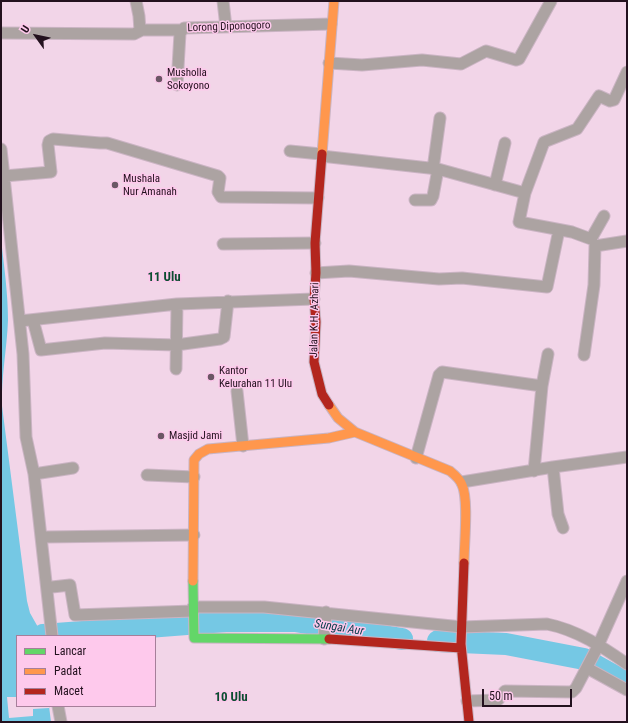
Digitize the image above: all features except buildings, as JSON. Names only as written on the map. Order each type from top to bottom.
[{"type":"street","points":[[136,1],[140,30]]},
{"type":"street","points":[[223,1],[226,27]]},
{"type":"street","name":"Jalan K.H. Azhari","points":[[334,1],[315,243],[316,273],[314,299],[316,322],[314,362],[322,394],[338,418],[355,432],[450,471],[462,482]]},
{"type":"street","points":[[329,63],[362,65],[422,60],[461,64],[486,51],[516,60],[519,59],[551,1]]},
{"type":"street","name":"Lorong Diponogoro","points":[[177,85],[181,30],[184,28],[331,24]]},
{"type":"street","points":[[1,33],[109,35],[134,34],[138,33],[140,30],[181,30]]},
{"type":"street","points":[[627,72],[614,100],[610,101],[599,96],[577,129],[544,142],[525,193],[519,223],[572,232],[593,243],[627,241]]},
{"type":"street","points":[[415,200],[430,200],[433,196],[440,118]]},
{"type":"street","points":[[4,176],[51,172],[48,145],[49,141],[100,142],[218,176],[220,178],[218,192],[221,197],[318,198]]},
{"type":"street","points":[[495,185],[505,143]]},
{"type":"street","points":[[1,149],[20,321],[26,437],[34,474],[52,635]]},
{"type":"street","points":[[290,151],[436,169],[525,193]]},
{"type":"street","points":[[584,355],[594,285],[593,243],[604,216]]},
{"type":"street","points":[[316,273],[349,271],[439,279],[462,278],[547,287],[559,230]]},
{"type":"street","points":[[223,244],[315,243]]},
{"type":"street","points":[[20,321],[177,304],[314,299]]},
{"type":"street","points":[[34,320],[40,350],[105,343],[220,339],[224,336],[228,301]]},
{"type":"street","points":[[176,369],[177,304]]},
{"type":"street","points":[[534,471],[542,386],[548,354]]},
{"type":"street","points":[[416,458],[437,379],[442,372],[542,386]]},
{"type":"street","points":[[237,391],[243,446]]},
{"type":"street","points":[[355,432],[329,438],[208,450],[199,454],[194,460],[194,638],[197,640],[205,638],[324,636],[461,646]]},
{"type":"street","points":[[469,722],[461,646],[465,514],[465,492],[462,482],[627,457]]},
{"type":"street","points":[[553,467],[558,514],[563,528]]},
{"type":"street","points":[[34,474],[73,468]]},
{"type":"street","points":[[147,475],[194,477]]},
{"type":"street","points":[[45,537],[194,535]]},
{"type":"street","points":[[467,701],[498,700],[505,692],[572,692],[588,667],[598,647],[627,581]]},
{"type":"street","points":[[52,587],[70,585],[75,615],[264,607],[462,628],[547,624],[558,626],[627,664]]},
{"type":"street","points":[[324,636],[326,614]]},
{"type":"street","points":[[588,667],[627,690]]},
{"type":"street","points":[[58,707],[61,722]]},
{"type":"water","points":[[1,239],[7,290],[8,320],[2,384],[2,406],[27,601],[30,613],[42,635],[16,635],[16,707],[49,707],[51,722],[1,722]]},
{"type":"pier","points":[[7,697],[16,697],[16,707],[49,707],[33,709],[33,716],[9,718]]},
{"type":"waterway","name":"Sungai Aur","points":[[43,635],[226,621],[295,621],[402,639]]},
{"type":"waterway","name":"Sungai Aur","points":[[438,641],[506,644],[584,659],[627,683]]},
{"type":"traffic: fast","points":[[193,581],[194,638],[329,639]]},
{"type":"traffic: slow","points":[[322,154],[334,1]]},
{"type":"traffic: slow","points":[[329,405],[338,418],[355,432],[450,471],[459,479],[464,492],[465,501],[466,522],[464,563]]},
{"type":"traffic: slow","points":[[193,581],[194,460],[199,454],[208,449],[329,438],[355,432]]},
{"type":"traffic: jam","points":[[322,154],[315,243],[316,273],[314,299],[316,322],[314,362],[322,394],[329,405]]},
{"type":"traffic: jam","points":[[464,563],[461,644],[469,722]]},
{"type":"traffic: jam","points":[[329,639],[461,648]]},
{"type":"place","name":"Musholla Sokoyono","points":[[159,79]]},
{"type":"place","name":"Mushala Nur Amanah","points":[[115,185]]},
{"type":"place","name":"Kantor Kelurahan 11 Ulu","points":[[211,377]]},
{"type":"place","name":"Masjid Jami","points":[[161,436]]},
{"type":"district","name":"11 Ulu","points":[[164,278]]},
{"type":"district","name":"10 Ulu","points":[[231,698]]}]
